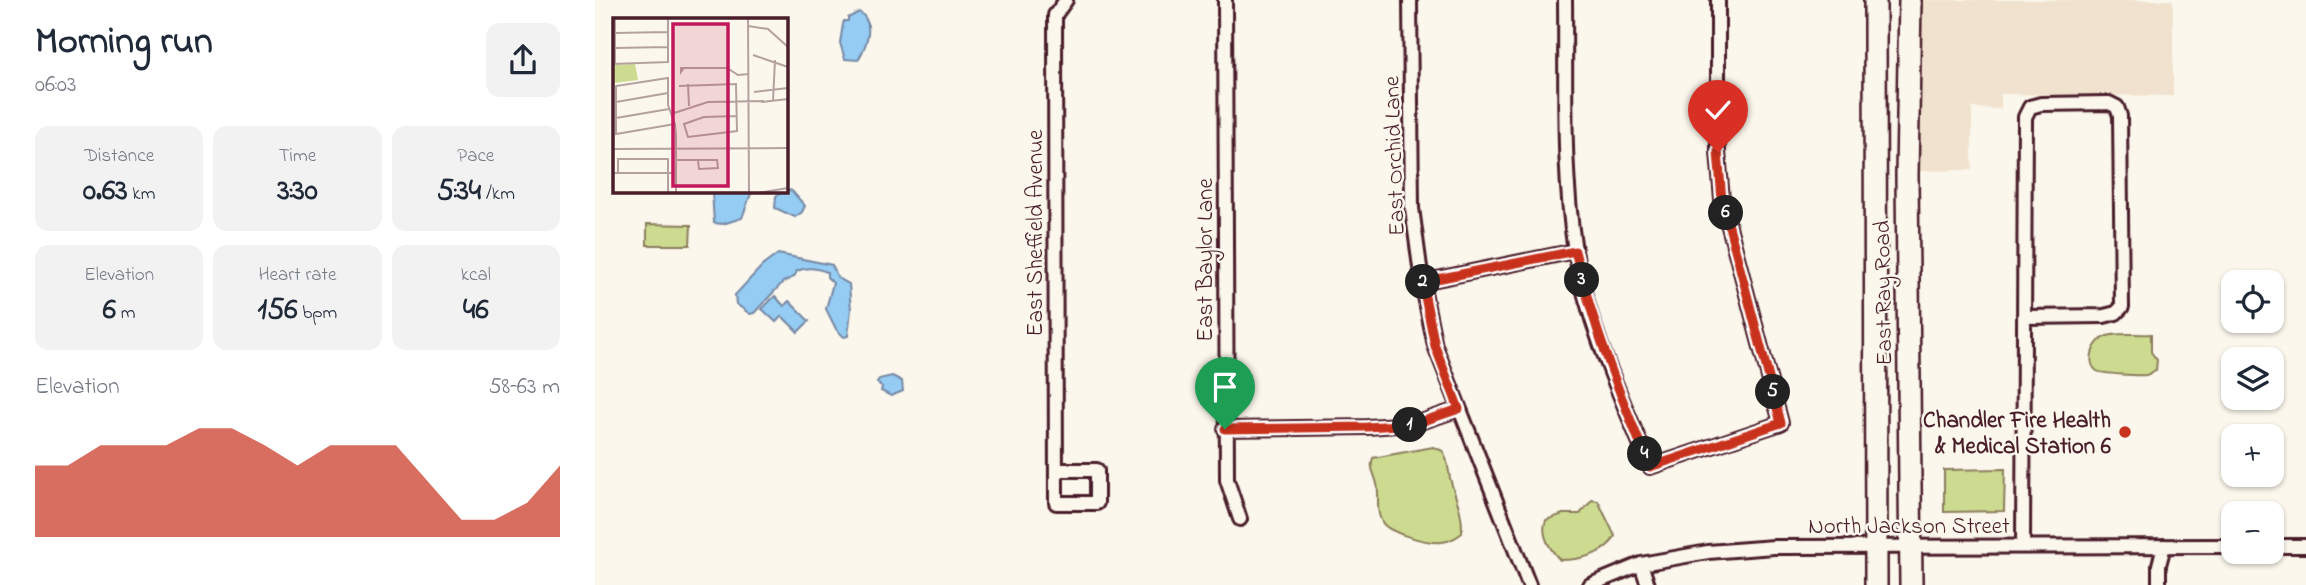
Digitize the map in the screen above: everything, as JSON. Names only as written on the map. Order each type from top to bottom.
[{"type":"main road","name":"East Ray Road","points":[[1875,0],[1876,585]]},
{"type":"main road","name":"East Ray Road","points":[[1910,0],[1907,175],[1911,585]]},
{"type":"street","name":"East Sheffield Avenue","points":[[1056,470],[1055,15],[1066,0]]},
{"type":"street","name":"East Baylor Lane","points":[[1225,0],[1225,429],[1227,480],[1240,519]]},
{"type":"street","name":"East Orchid Lane","points":[[1410,0],[1412,208],[1422,282],[1435,346],[1529,585]]},
{"type":"street","points":[[1565,0],[1568,185],[1575,251],[1587,300],[1613,380],[1650,467],[1781,423],[1722,200],[1718,152],[1718,0]]},
{"type":"street","points":[[2024,546],[2025,117],[2030,107],[2041,104],[2109,103],[2117,107],[2120,116],[2122,307],[2116,313],[2104,316],[2025,317]]},
{"type":"street","points":[[1422,282],[1575,251]]},
{"type":"street","points":[[1225,429],[1415,424],[1459,409]]},
{"type":"street","points":[[2159,585],[2159,565],[2164,546]]},
{"type":"street","name":"North Jackson Street","points":[[1590,585],[1641,565],[1708,552],[1774,547],[2221,546]]},
{"type":"street","points":[[2284,546],[2306,546]]},
{"type":"street","points":[[1641,565],[1648,585]]},
{"type":"shaded area","points":[[1921,0],[2173,0],[2173,96],[2001,94],[2001,109],[1972,108],[1972,170],[1917,171],[1917,52]]},
{"type":"green space","points":[[647,224],[691,225],[690,245],[647,245]]},
{"type":"green space","points":[[2117,334],[2151,334],[2151,352],[2157,360],[2156,370],[2146,375],[2129,375],[2100,372],[2093,367],[2091,357],[2102,338]]},
{"type":"green space","points":[[1433,447],[1443,451],[1446,458],[1462,525],[1462,533],[1442,542],[1409,537],[1392,530],[1382,522],[1372,465],[1373,458]]},
{"type":"green space","points":[[2005,469],[2004,511],[1944,512],[1944,470]]},
{"type":"green space","points":[[1592,500],[1598,501],[1615,536],[1599,552],[1560,560],[1545,536],[1546,520],[1563,514],[1580,514]]},
{"type":"water","points":[[859,12],[867,22],[866,42],[858,60],[845,59],[840,43],[843,24]]},
{"type":"water","points":[[787,189],[792,191],[805,206],[795,217],[775,208],[776,196],[787,192]]},
{"type":"water","points":[[712,192],[752,192],[742,218],[723,224],[714,223]]},
{"type":"water","points":[[778,254],[832,265],[838,278],[849,284],[851,310],[848,336],[844,337],[836,329],[826,309],[833,283],[827,277],[827,272],[819,269],[797,271],[794,277],[783,282],[754,313],[750,314],[736,304],[735,295],[762,266]]},
{"type":"water","points":[[775,296],[784,306],[789,301],[809,321],[798,332],[782,316],[776,322],[762,309]]},
{"type":"water","points":[[892,376],[902,381],[903,391],[891,396],[881,391],[882,387],[877,383],[879,379]]},
{"type":"place","name":"Chandler Fire Health & Medical Station 6","points":[[2125,432]]},
{"type":"route","points":[[1225,429],[1415,424],[1459,409],[1435,346],[1422,282],[1575,251],[1587,300],[1613,380],[1650,467],[1781,423],[1722,200],[1718,152]]}]
